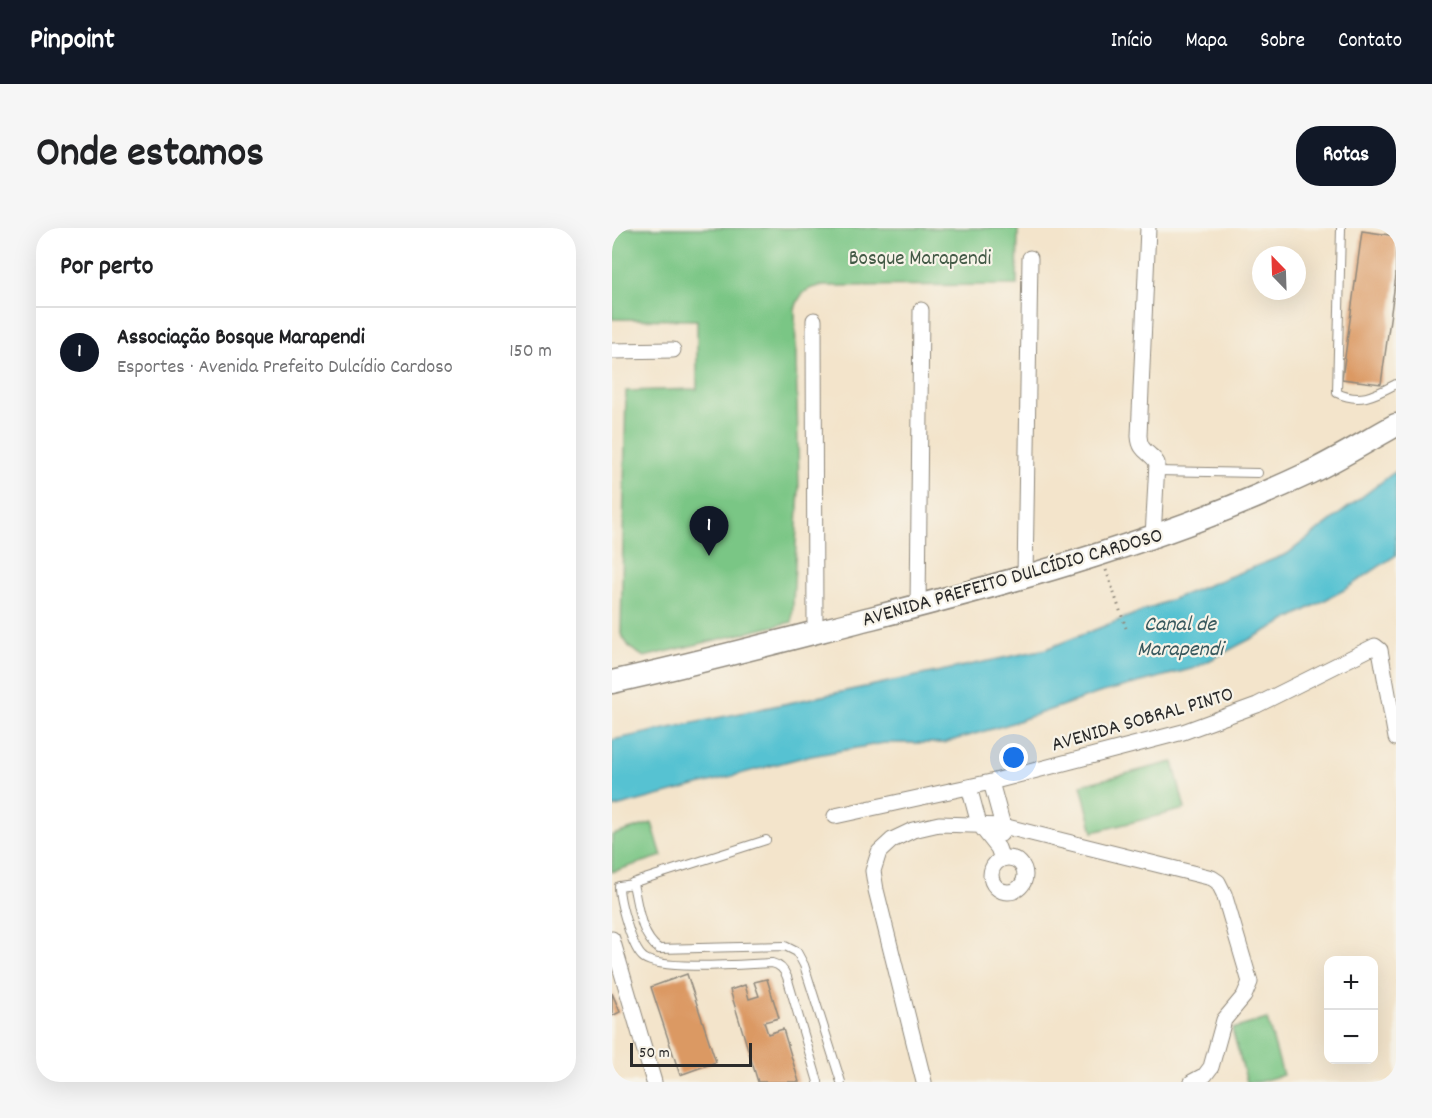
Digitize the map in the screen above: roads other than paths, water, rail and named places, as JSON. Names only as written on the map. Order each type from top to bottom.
[{"type":"street","points":[[1148,228],[1139,436],[1140,444],[1144,451],[1154,458],[1158,471],[1154,537]]},
{"type":"street","points":[[1025,577],[1030,258]]},
{"type":"street","points":[[918,606],[921,309]]},
{"type":"street","points":[[814,320],[815,632]]},
{"type":"street","points":[[612,351],[673,350]]},
{"type":"street","name":"AVENIDA PREFEITO DULCÍDIO CARDOSO","points":[[612,682],[699,663],[918,606],[1025,577],[1154,537],[1310,472],[1396,425]]},
{"type":"street","name":"AVENIDA SOBRAL PINTO","points":[[835,816],[991,782],[1183,732],[1232,716],[1373,647],[1379,648],[1396,738]]},
{"type":"street","points":[[969,787],[979,824],[1000,854],[1003,826],[991,782]]},
{"type":"street","points":[[924,1082],[873,871],[879,852],[892,840],[913,830],[939,824],[979,824],[1003,826],[1212,878],[1218,882],[1224,894],[1250,982],[1244,996],[1224,1020],[1211,1067],[1205,1075],[1192,1082]]},
{"type":"street","points":[[613,943],[654,1082]]},
{"type":"lane","points":[[1341,228],[1337,393],[1345,397],[1369,398],[1396,384]]},
{"type":"lane","points":[[1158,471],[1258,473]]},
{"type":"lane","points":[[766,840],[620,885],[618,888],[634,945],[641,957],[648,961],[673,965],[778,964],[787,977],[819,1082]]},
{"type":"lane","points":[[632,883],[646,936],[652,945],[659,949],[785,946],[797,952],[804,965],[841,1082]]},
{"type":"water","name":"Canal de Marapendi","points":[[1396,471],[1396,555],[1344,590],[1195,668],[1099,693],[1006,725],[943,743],[884,743],[800,758],[612,808],[612,740],[1046,649],[1287,554]]},
{"type":"place","name":"Associação Bosque Marapendi","points":[[709,556]]},
{"type":"park label","name":"Bosque Marapendi","points":[[920,257]]}]
